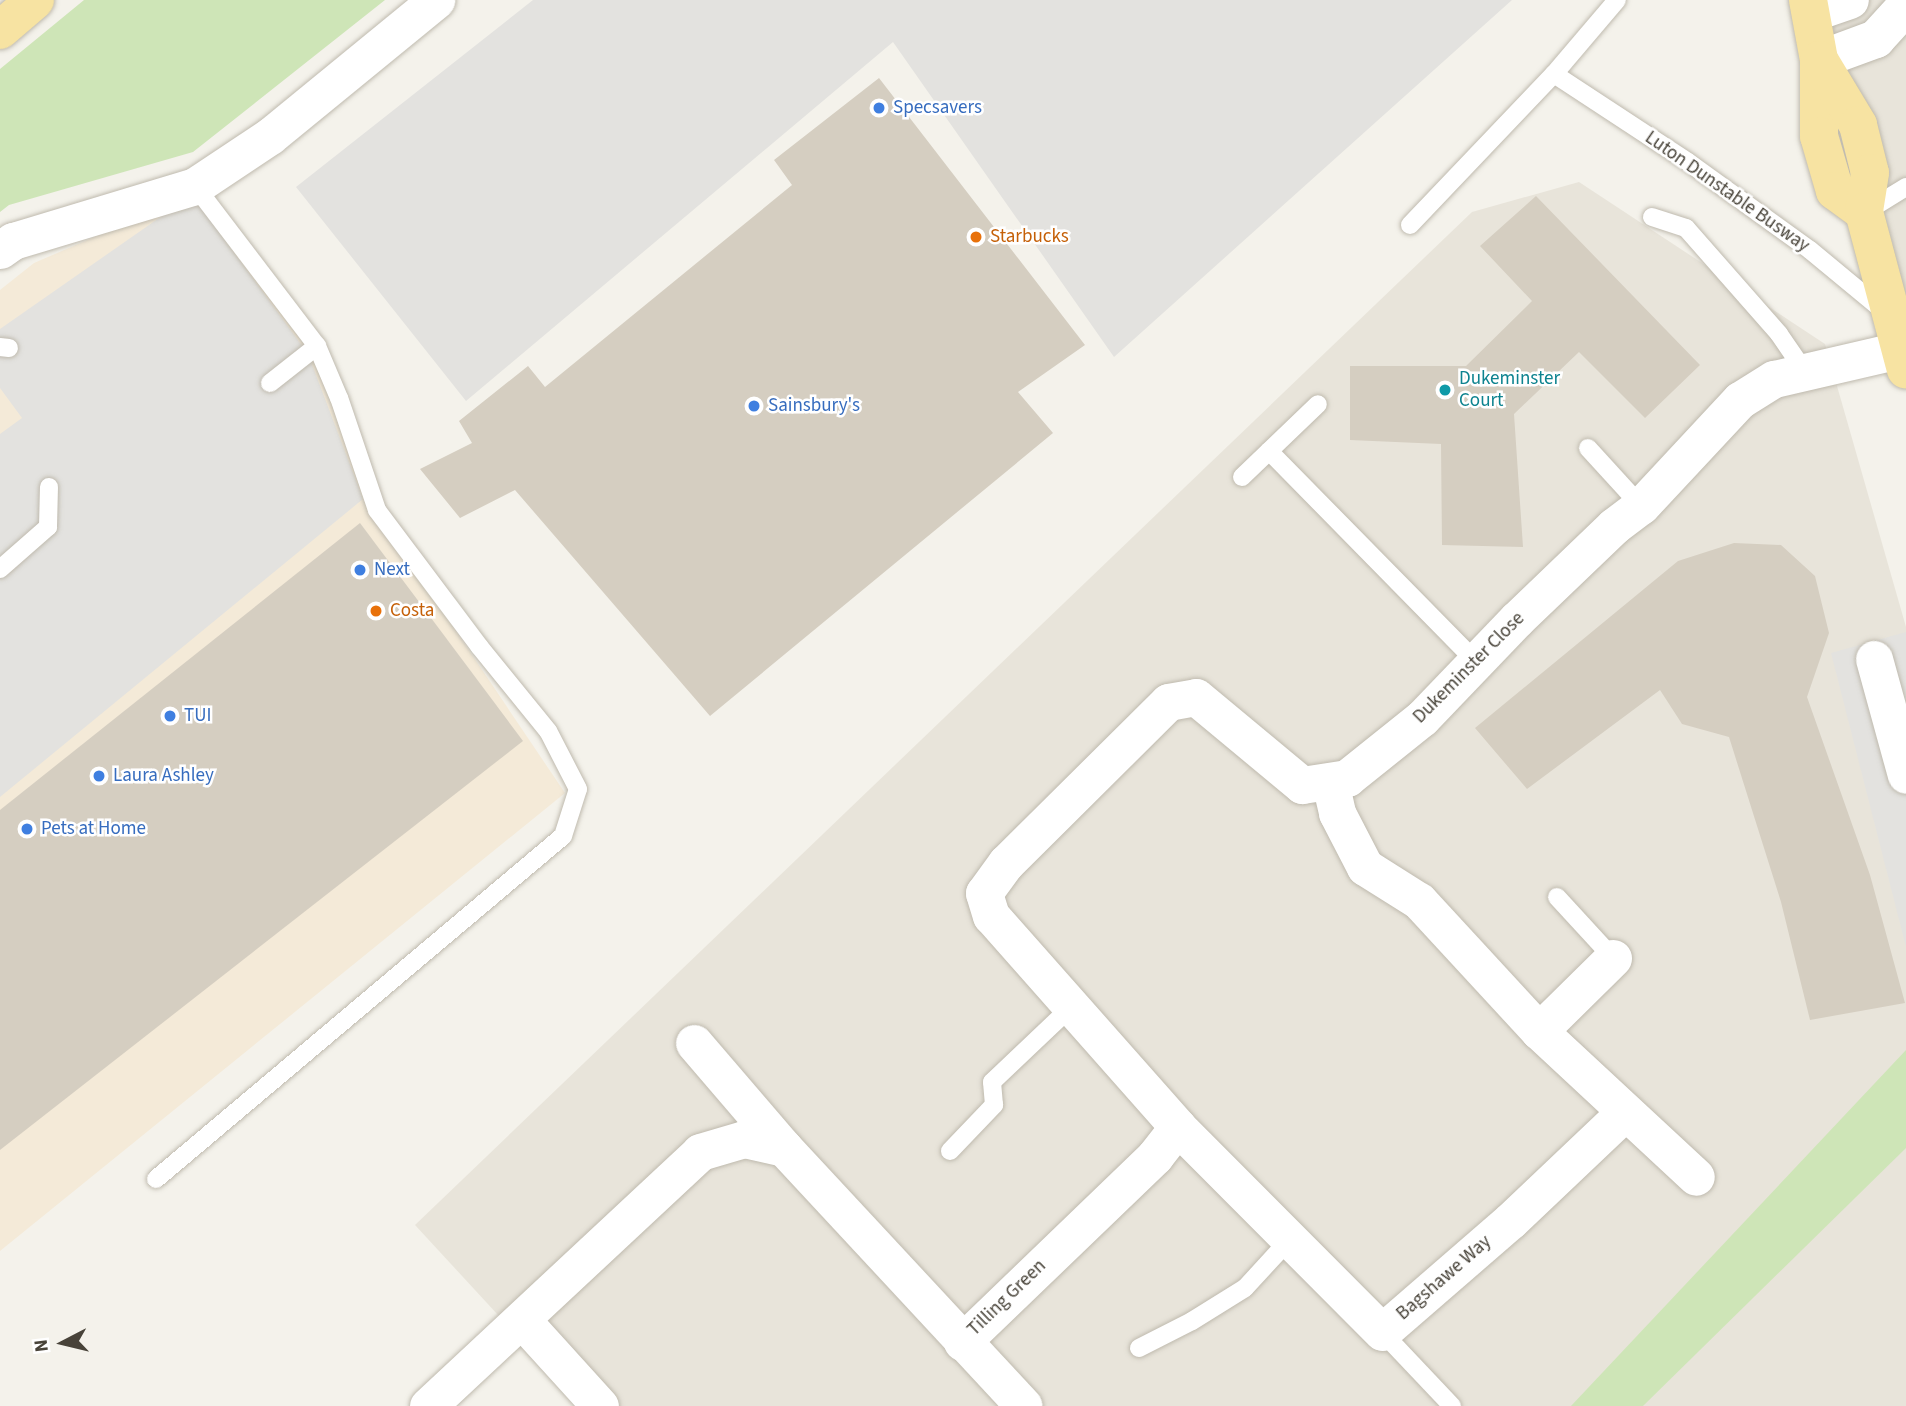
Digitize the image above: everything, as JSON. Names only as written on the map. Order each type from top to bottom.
[{"type":"main road","points":[[0,30],[36,0]]},
{"type":"main road","points":[[1810,7],[1819,60],[1858,125],[1870,173],[1864,212],[1900,346]]},
{"type":"street","points":[[0,250],[13,241],[195,186],[270,136],[436,0]]},
{"type":"street","points":[[1810,7],[1850,0]]},
{"type":"street","points":[[1819,60],[1876,39],[1906,6]]},
{"type":"street","name":"Dukeminster Close","points":[[1178,1127],[991,916],[984,893],[1006,863],[1168,702],[1196,697],[1302,785],[1347,778],[1422,718],[1614,526],[1640,506],[1740,400],[1774,379],[1900,346]]},
{"type":"street","points":[[1874,659],[1906,775]]},
{"type":"street","points":[[1330,782],[1337,813],[1365,867],[1419,901],[1539,1031],[1696,1177]]},
{"type":"street","points":[[1539,1031],[1613,958]]},
{"type":"street","name":"Tilling Green","points":[[694,1043],[784,1148],[962,1342],[1155,1156],[1178,1127]]},
{"type":"street","name":"Bagshawe Way","points":[[1178,1127],[1382,1332],[1510,1221],[1625,1112]]},
{"type":"street","points":[[428,1406],[700,1152],[744,1139],[784,1148]]},
{"type":"street","points":[[522,1320],[600,1406]]},
{"type":"street","points":[[962,1342],[1024,1406]]},
{"type":"lane","points":[[1410,225],[1554,74],[1616,0]]},
{"type":"lane","name":"Luton Dunstable Busway","points":[[1554,74],[1688,162],[1810,250],[1900,346]]},
{"type":"lane","points":[[156,1179],[564,836],[578,789],[548,731],[479,646],[377,510],[339,398],[317,346],[195,186]]},
{"type":"lane","points":[[1864,212],[1906,187]]},
{"type":"lane","points":[[1651,217],[1686,228],[1779,334],[1821,368]]},
{"type":"lane","points":[[270,383],[317,346]]},
{"type":"lane","points":[[1242,477],[1318,404]]},
{"type":"lane","points":[[1588,448],[1640,506]]},
{"type":"lane","points":[[1269,451],[1476,662]]},
{"type":"lane","points":[[0,569],[48,527],[49,488]]},
{"type":"lane","points":[[1557,897],[1613,958]]},
{"type":"lane","points":[[950,1152],[994,1105],[992,1082],[1072,1006]]},
{"type":"lane","points":[[1139,1348],[1245,1288],[1290,1239]]},
{"type":"lane","points":[[1382,1332],[1452,1406]]},
{"type":"shaded area","points":[[533,0],[1512,0],[1114,357],[893,42],[466,401],[296,187]]},
{"type":"shaded area","points":[[1803,0],[1906,0],[1906,370],[1893,319]]},
{"type":"shaded area","points":[[1579,182],[1825,344],[1906,627],[1906,1070],[1582,1406],[582,1406],[415,1225],[1472,212]]},
{"type":"shaded area","points":[[192,195],[323,361],[371,505],[565,793],[0,1251],[0,290],[34,263]]},
{"type":"shaded area","points":[[192,195],[308,354],[363,499],[0,797],[0,434],[22,418],[0,388],[0,329]]},
{"type":"shaded area","points":[[1906,632],[1906,947],[1831,653]]},
{"type":"shaded area","points":[[1906,1110],[1906,1406],[1602,1406]]},
{"type":"green space","points":[[84,0],[385,0],[193,152],[9,205],[0,212],[0,69]]},
{"type":"green space","points":[[1906,1050],[1906,1148],[1643,1406],[1571,1406]]},
{"type":"building","name":"Sainsbury's","points":[[879,78],[1085,345],[1018,392],[1053,433],[710,716],[515,490],[460,518],[420,469],[472,443],[459,421],[528,366],[545,387],[792,185],[774,160]]},
{"type":"building","name":"Dukeminster Court","points":[[1536,196],[1700,365],[1645,418],[1579,352],[1514,414],[1523,547],[1442,545],[1441,444],[1350,440],[1350,366],[1466,366],[1532,301],[1480,246]]},
{"type":"building","points":[[360,523],[523,741],[0,1150],[0,810]]},
{"type":"building","points":[[1734,543],[1781,545],[1815,576],[1829,633],[1807,697],[1870,875],[1905,1003],[1810,1020],[1781,902],[1729,737],[1682,724],[1660,690],[1527,789],[1475,728],[1678,561]]},
{"type":"place","name":"Specsavers","points":[[879,108]]},
{"type":"place","name":"Starbucks","points":[[976,237]]},
{"type":"place","name":"Dukeminster Court","points":[[1445,390]]},
{"type":"place","name":"Sainsbury's","points":[[754,406]]},
{"type":"place","name":"Next","points":[[360,570]]},
{"type":"place","name":"Costa","points":[[376,611]]},
{"type":"place","name":"TUI","points":[[170,716]]},
{"type":"place","name":"Laura Ashley","points":[[99,776]]},
{"type":"place","name":"Pets at Home","points":[[27,829]]}]
